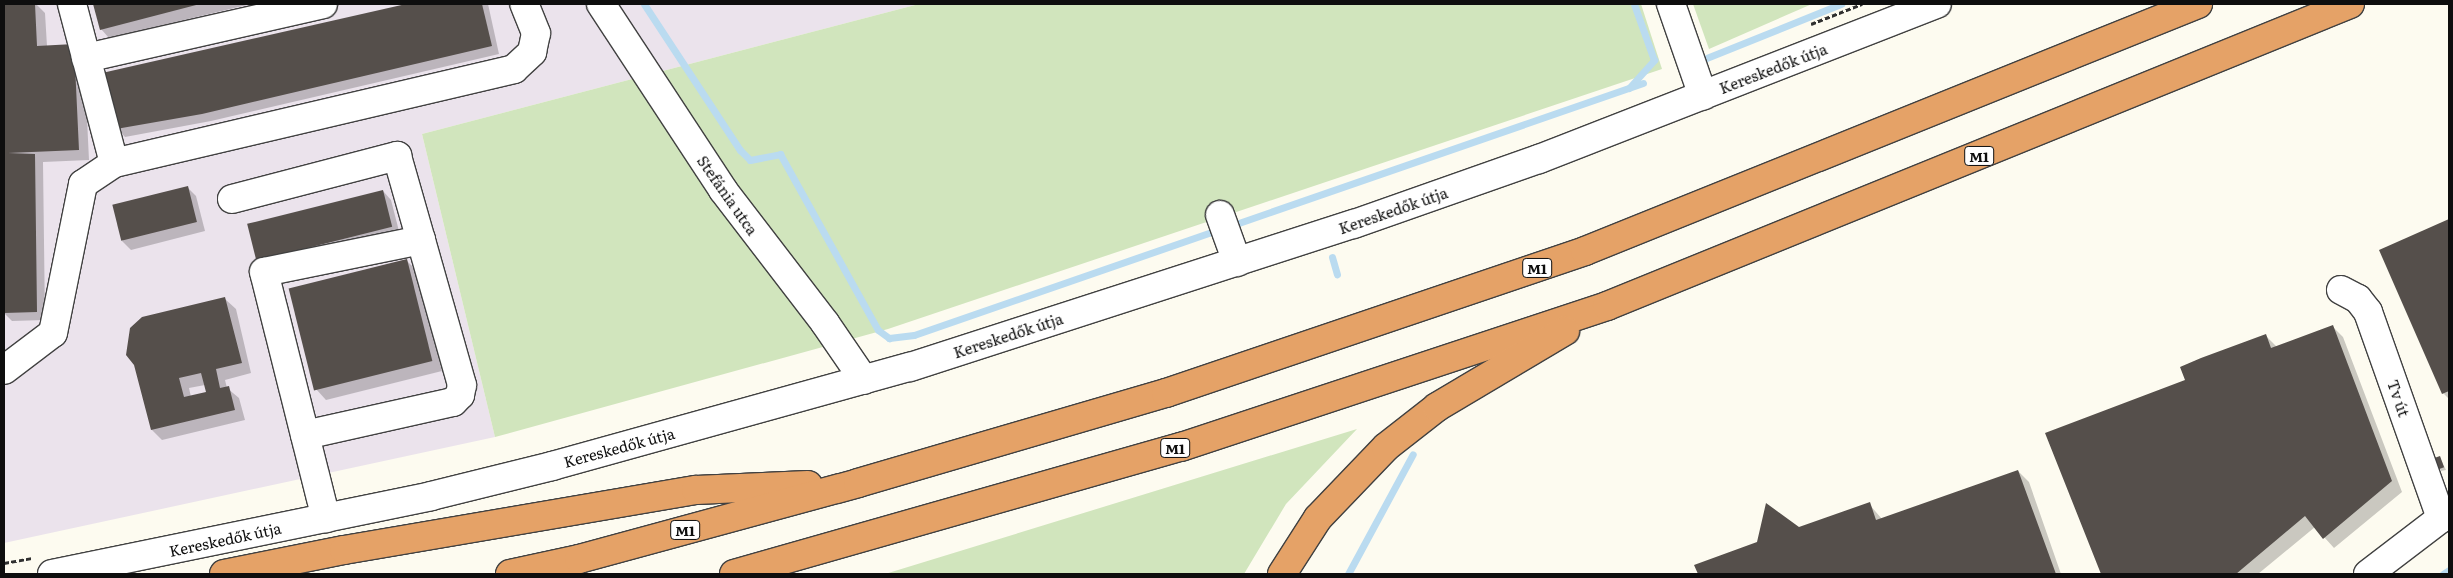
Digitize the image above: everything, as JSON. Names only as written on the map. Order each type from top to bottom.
[{"type":"highway","name":"M1","points":[[510,574],[579,559],[858,483],[1166,394],[1585,252],[2198,4]]},
{"type":"highway","name":"M1","points":[[734,574],[1181,446],[1607,306],[2350,4]]},
{"type":"highway","points":[[1282,574],[1318,518],[1386,446],[1436,407],[1607,306]]},
{"type":"highway","points":[[224,574],[344,550],[696,490],[858,483]]},
{"type":"street","points":[[72,4],[114,163]]},
{"type":"street","points":[[86,58],[323,4]]},
{"type":"street","points":[[4,370],[52,333],[83,184],[114,163],[514,69],[532,52],[536,33],[524,4]]},
{"type":"street","name":"Stefánia utca","points":[[601,4],[723,190],[826,323],[864,380]]},
{"type":"street","points":[[1672,4],[1703,96]]},
{"type":"street","name":"Kereskedők útja","points":[[52,574],[326,518],[552,466],[864,380],[1229,239],[1539,159],[1937,4]]},
{"type":"street","points":[[232,200],[398,156],[462,385],[460,394],[453,402],[305,436]]},
{"type":"street","points":[[326,518],[264,272],[421,240]]},
{"type":"street","name":"Tv út","points":[[2341,290],[2358,299],[2368,312],[2445,515]]},
{"type":"street","points":[[2368,574],[2445,515]]},
{"type":"shaded area","points":[[4,4],[919,4],[422,134],[495,437],[4,543]]},
{"type":"green space","points":[[919,4],[1641,4],[1662,69],[888,329],[495,437],[422,134]]},
{"type":"green space","points":[[1693,4],[1812,4],[1709,49]]},
{"type":"green space","points":[[1357,429],[1286,504],[1244,574],[885,574]]},
{"type":"building","points":[[4,4],[35,4],[37,46],[74,44],[79,150],[8,153],[35,154],[37,312],[4,313]]},
{"type":"building","points":[[93,4],[200,4],[100,30]]},
{"type":"building","points":[[406,4],[482,4],[492,46],[202,114],[116,129],[102,73]]},
{"type":"building","points":[[188,186],[197,222],[121,241],[112,205]]},
{"type":"building","points":[[383,190],[392,227],[256,261],[247,224]]},
{"type":"building","points":[[2449,219],[2449,391],[2442,394],[2379,250]]},
{"type":"building","points":[[407,259],[432,361],[314,390],[289,289]]},
{"type":"building","points":[[225,297],[242,363],[216,369],[220,388],[229,386],[235,410],[151,430],[134,365],[126,355],[130,328],[142,317]],"holes":[[[201,373],[206,392],[184,397],[179,378]]]},
{"type":"building","points":[[2333,325],[2392,481],[2323,539],[2305,516],[2236,574],[2101,574],[2045,433],[2185,380],[2180,367],[2201,358],[2266,334],[2271,348]]},
{"type":"building","points":[[2440,456],[2444,467],[2438,469],[2434,458]]},
{"type":"building","points":[[2018,470],[2056,574],[1698,574],[1694,565],[1757,542],[1766,503],[1799,527],[1870,502],[1876,520]]},
{"type":"waterway","points":[[644,4],[740,150],[750,160],[780,154],[878,330],[889,338],[914,335],[1220,229]]},
{"type":"waterway","points":[[1629,88],[1654,60],[1634,4]]},
{"type":"waterway","points":[[1704,59],[1841,4]]},
{"type":"waterway","points":[[1230,226],[1643,83]]},
{"type":"waterway","points":[[1332,257],[1337,274]]},
{"type":"waterway","points":[[1348,574],[1413,454]]},
{"type":"waterway","points":[[2443,574],[2449,570]]}]
